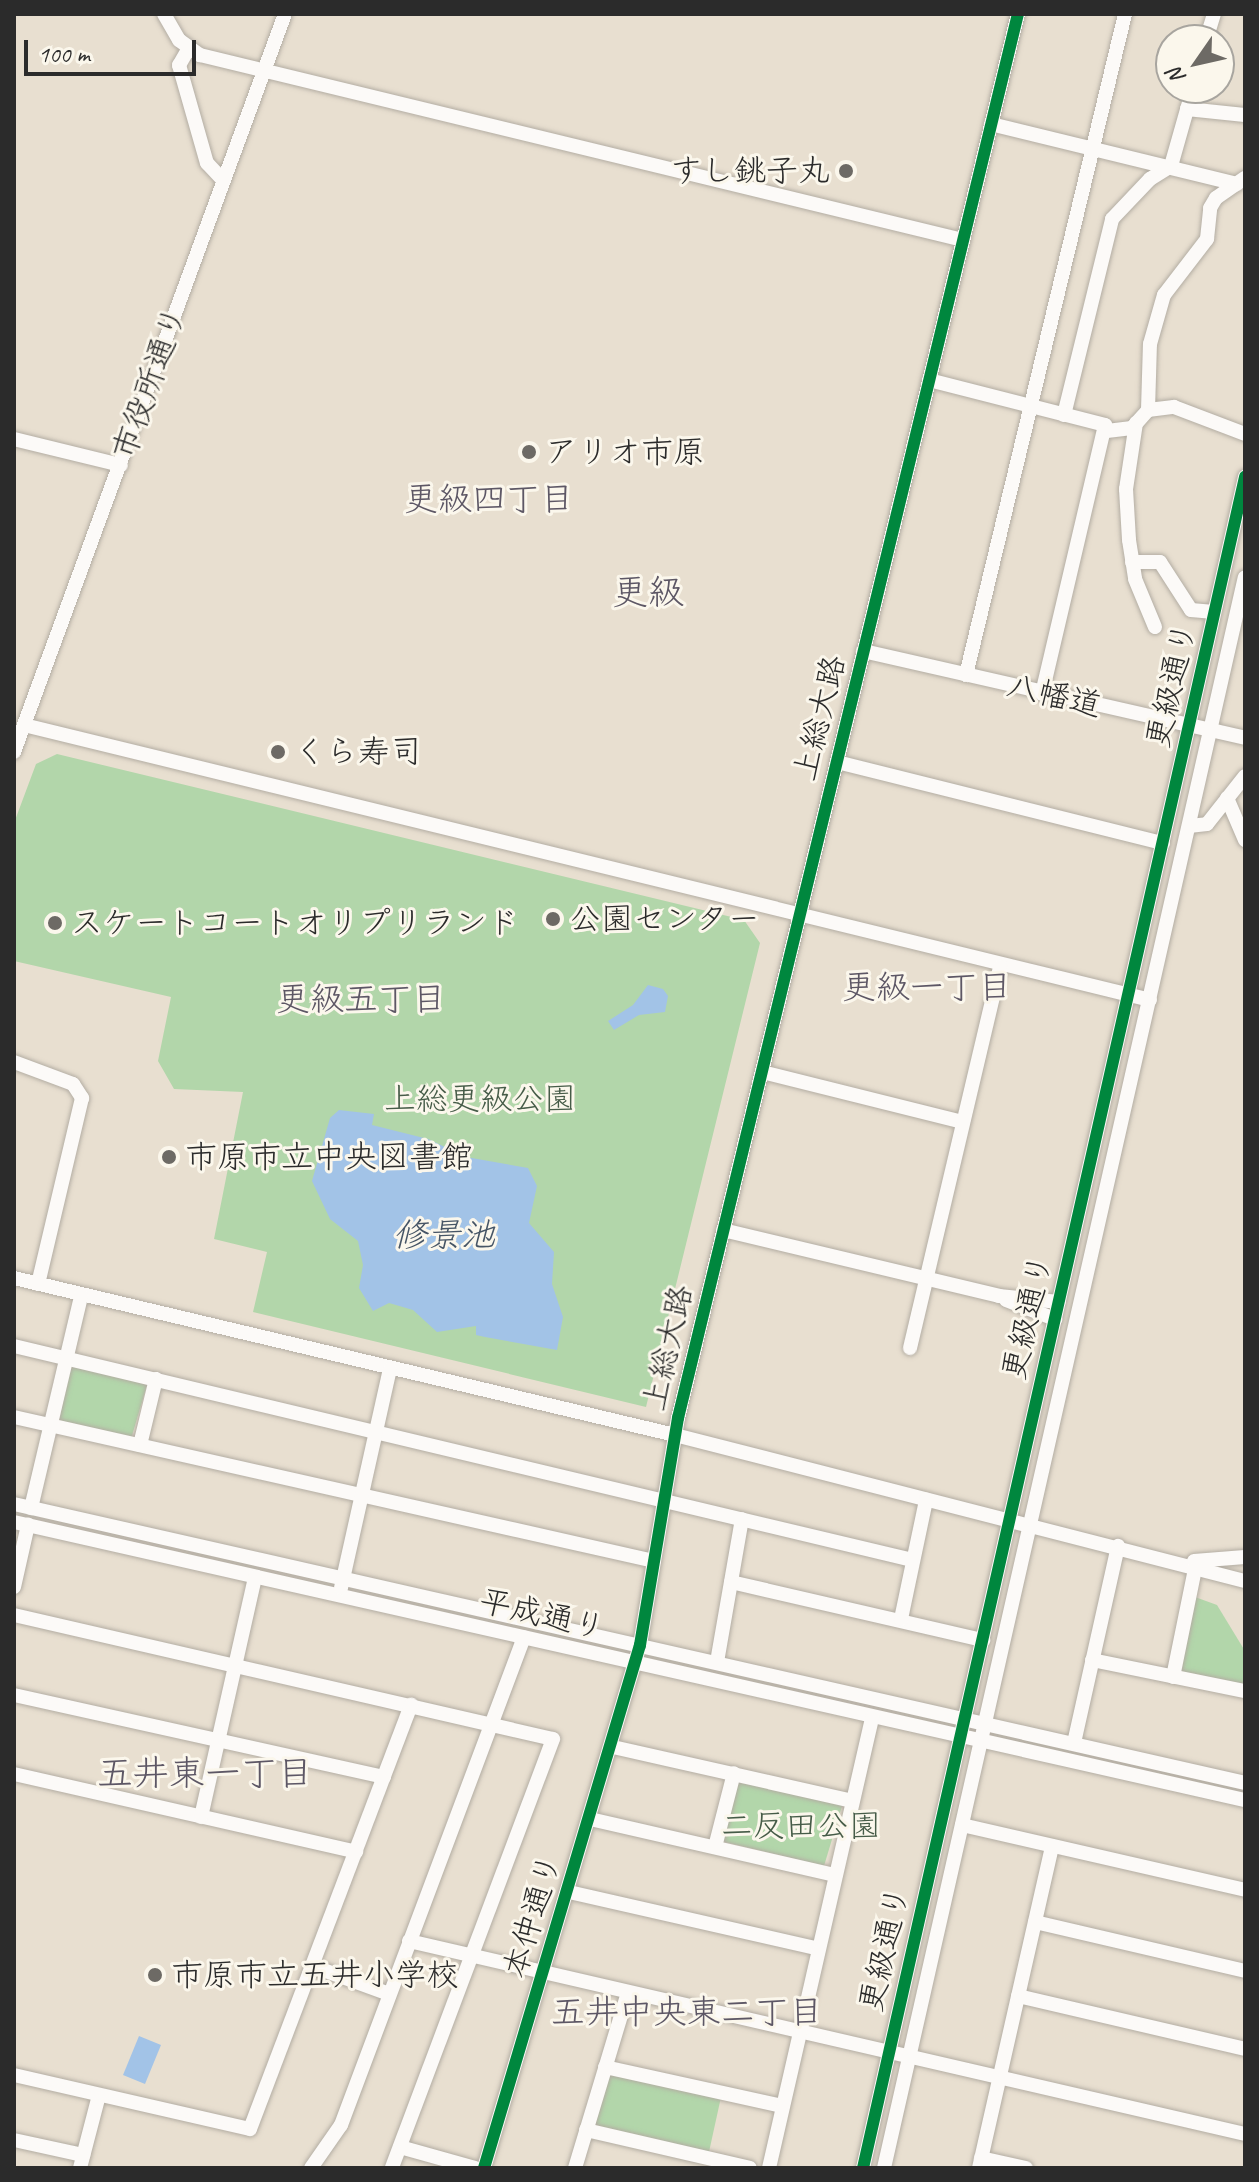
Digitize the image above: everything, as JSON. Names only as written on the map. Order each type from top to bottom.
[{"type":"street","points":[[164,14],[189,48],[265,71],[963,240]]},
{"type":"street","name":"市役所通り","points":[[14,752],[285,14]]},
{"type":"street","name":"上総大路","points":[[654,1561],[675,1435],[723,1230],[1018,14]]},
{"type":"street","points":[[966,675],[1125,14]]},
{"type":"street","points":[[189,48],[179,65],[207,163],[223,180]]},
{"type":"street","points":[[1064,415],[1112,219],[1150,179],[1171,166],[1188,104]]},
{"type":"street","points":[[1187,109],[1245,115]]},
{"type":"street","points":[[991,124],[1241,181]]},
{"type":"street","points":[[1107,431],[1136,423],[1148,410],[1150,344],[1164,295],[1207,239],[1210,208],[1241,181]]},
{"type":"street","points":[[929,380],[1105,425],[1107,431],[1042,694]]},
{"type":"street","points":[[1148,410],[1184,409],[1245,434]]},
{"type":"street","points":[[1136,423],[1126,489],[1132,562],[1155,627]]},
{"type":"street","points":[[14,439],[121,465]]},
{"type":"street","name":"更級通り","points":[[863,2168],[983,1640],[1006,1519],[1059,1302],[1245,477]]},
{"type":"street","points":[[1132,562],[1160,562],[1191,610],[1214,612]]},
{"type":"street","name":"更級通り","points":[[884,2168],[1245,577]]},
{"type":"street","name":"八幡道","points":[[863,651],[1188,728],[1245,738]]},
{"type":"street","points":[[24,725],[800,914],[1000,966],[1150,1000]]},
{"type":"street","points":[[837,762],[1163,843]]},
{"type":"street","points":[[1189,826],[1207,824],[1245,776]]},
{"type":"street","points":[[1227,798],[1245,840]]},
{"type":"street","points":[[910,1348],[1000,966]]},
{"type":"street","points":[[14,1062],[73,1084],[82,1098],[38,1284]]},
{"type":"street","points":[[762,1072],[963,1122]]},
{"type":"street","points":[[723,1230],[999,1296],[1059,1302]]},
{"type":"street","points":[[14,1278],[675,1435],[926,1500],[1192,1563],[1245,1581]]},
{"type":"street","points":[[31,1508],[81,1296]]},
{"type":"street","points":[[999,1296],[1055,1319]]},
{"type":"street","points":[[14,1346],[377,1430],[912,1560]]},
{"type":"street","points":[[339,1595],[390,1369]]},
{"type":"street","points":[[140,1445],[156,1379]]},
{"type":"street","points":[[14,1417],[654,1561]]},
{"type":"street","points":[[901,1619],[926,1500]]},
{"type":"street","name":"平成通り","points":[[14,1504],[1245,1783]]},
{"type":"street","points":[[717,1662],[742,1519]]},
{"type":"street","points":[[14,1587],[21,1524]]},
{"type":"street","name":"平成通り","points":[[21,1524],[524,1637],[633,1672],[872,1717],[959,1739],[1245,1800]]},
{"type":"street","points":[[1074,1743],[1118,1546]]},
{"type":"street","points":[[1192,1563],[1234,1556],[1230,1575]]},
{"type":"street","name":"本仲通り","points":[[484,2168],[613,1747],[640,1645],[654,1561]]},
{"type":"street","points":[[1173,1677],[1192,1563]]},
{"type":"street","points":[[201,1817],[255,1577]]},
{"type":"street","points":[[731,1582],[983,1640]]},
{"type":"street","points":[[14,1615],[553,1739],[392,2168]]},
{"type":"street","points":[[311,2168],[341,2125],[524,1637]]},
{"type":"street","points":[[1092,1660],[1245,1691]]},
{"type":"street","points":[[14,1695],[384,1777]]},
{"type":"street","points":[[14,2075],[250,2129],[315,1967],[411,1705]]},
{"type":"street","points":[[769,2168],[872,1717]]},
{"type":"street","points":[[613,1747],[852,1801]]},
{"type":"street","points":[[715,1847],[734,1773]]},
{"type":"street","points":[[14,1774],[356,1852]]},
{"type":"street","points":[[590,1819],[835,1875]]},
{"type":"street","points":[[962,1825],[1245,1890]]},
{"type":"street","points":[[1026,2168],[980,2163],[1052,1846]]},
{"type":"street","points":[[569,1892],[819,1949]]},
{"type":"street","points":[[1035,1922],[1245,1971]]},
{"type":"street","points":[[409,1941],[1245,2134]]},
{"type":"street","points":[[315,1967],[389,1994]]},
{"type":"street","points":[[575,2168],[628,1993]]},
{"type":"street","points":[[1018,1996],[1245,2049]]},
{"type":"street","points":[[605,2067],[783,2106]]},
{"type":"street","points":[[14,2140],[81,2162],[99,2095]]},
{"type":"street","points":[[586,2130],[750,2168]]},
{"type":"street","points":[[400,2147],[475,2168]]},
{"type":"green space","name":"上総更級公園","points":[[57,754],[744,920],[760,943],[646,1407],[253,1312],[267,1252],[214,1239],[243,1092],[174,1089],[158,1061],[171,997],[14,961],[14,823],[36,764]]},
{"type":"green space","points":[[75,1364],[147,1385],[131,1439],[59,1423],[68,1369]]},
{"type":"green space","points":[[1195,1597],[1217,1605],[1245,1651],[1245,1691],[1173,1677]]},
{"type":"green space","name":"二反田公園","points":[[735,1782],[839,1801],[842,1806],[824,1866],[725,1842],[721,1836]]},
{"type":"green space","points":[[609,2073],[721,2097],[709,2152],[594,2126]]},
{"type":"water","points":[[648,985],[663,989],[668,996],[665,1012],[639,1015],[614,1030],[608,1021],[633,1005]]},
{"type":"water","name":"修景池","points":[[339,1110],[374,1114],[372,1125],[428,1139],[466,1157],[528,1168],[537,1186],[529,1223],[554,1252],[552,1284],[563,1317],[557,1350],[476,1335],[476,1326],[437,1332],[413,1310],[389,1303],[373,1311],[359,1288],[363,1265],[358,1241],[330,1219],[312,1181],[330,1118]]},
{"type":"water","points":[[139,2036],[161,2045],[145,2084],[123,2075]]},
{"type":"cycle path","points":[[484,2168],[640,1645],[678,1418],[1018,14]]},
{"type":"cycle path","points":[[863,2168],[1245,477]]},
{"type":"place","name":"すし銚子丸","points":[[846,171]]},
{"type":"place","name":"アリオ市原","points":[[529,452]]},
{"type":"place","name":"くら寿司","points":[[278,752]]},
{"type":"place","name":"公園センター","points":[[553,919]]},
{"type":"place","name":"スケートコートオリプリランド","points":[[55,923]]},
{"type":"place","name":"市原市立中央図書館","points":[[169,1157]]},
{"type":"place","name":"市原市立五井小学校","points":[[155,1975]]},
{"type":"district","name":"更級四丁目","points":[[489,499]]},
{"type":"district","name":"更級","points":[[648,593]]},
{"type":"district","name":"更級一丁目","points":[[927,987]]},
{"type":"district","name":"更級五丁目","points":[[361,999]]},
{"type":"district","name":"五井東一丁目","points":[[205,1774]]},
{"type":"district","name":"五井中央東二丁目","points":[[687,2012]]}]
